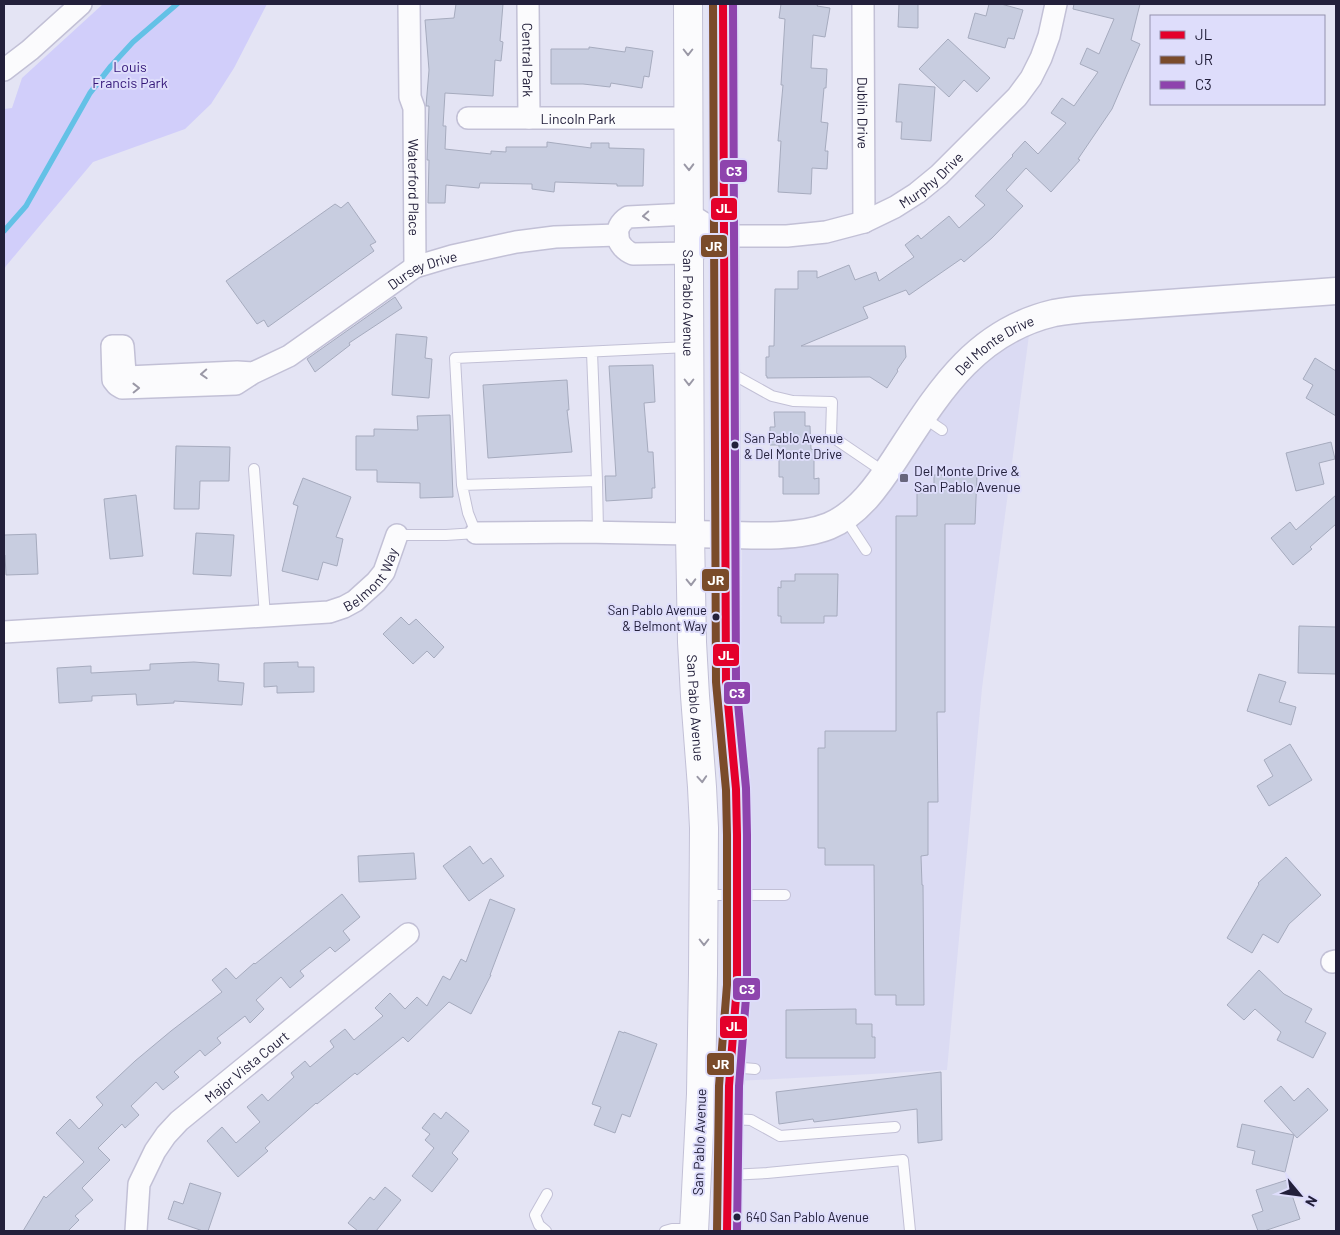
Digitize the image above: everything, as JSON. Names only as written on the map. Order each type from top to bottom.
[{"type":"main road","name":"San Pablo Avenue","points":[[688,4],[692,642],[703,808],[701,1094],[694,1230]]},
{"type":"main road","name":"San Pablo Avenue","points":[[723,4],[726,682],[736,788],[737,985],[743,1068],[728,1119],[727,1231]]},
{"type":"street","points":[[4,70],[30,50],[81,4]]},
{"type":"street","name":"Waterford Place","points":[[409,4],[410,97],[414,108],[415,267]]},
{"type":"street","name":"Waterford Place","points":[[414,108],[421,98],[421,4]]},
{"type":"street","name":"Central Park","points":[[528,4],[529,118]]},
{"type":"street","name":"Dublin Drive","points":[[863,4],[864,222]]},
{"type":"street","name":"Murphy Drive","points":[[724,236],[787,236],[826,232],[864,222],[895,208],[928,184],[1017,96],[1031,78],[1041,58],[1049,36],[1056,4]]},
{"type":"street","name":"Lincoln Park","points":[[468,118],[688,118]]},
{"type":"street","points":[[689,214],[724,236],[690,253],[634,254],[622,247],[618,230],[621,222],[628,217],[689,214]]},
{"type":"street","name":"Dursey Drive","points":[[252,373],[237,372],[130,378],[125,373],[123,346],[112,346],[113,380],[122,388],[236,384],[252,373],[289,356],[415,267],[452,256],[516,242],[555,237],[618,235]]},
{"type":"street","name":"Del Monte Drive","points":[[726,534],[767,535],[805,532],[829,526],[844,518],[866,499],[885,473],[932,423],[943,388],[960,368],[998,337],[1025,323],[1069,311],[1336,291]]},
{"type":"street","name":"Belmont Way","points":[[476,533],[726,534]]},
{"type":"street","name":"Belmont Way","points":[[4,632],[329,612],[344,608],[355,601],[384,572],[397,535]]},
{"type":"street","name":"Major Vista Court","points":[[136,1231],[139,1184],[146,1167],[166,1135],[179,1121],[408,934]]},
{"type":"lane","points":[[476,533],[468,514],[462,485],[455,358],[689,347]]},
{"type":"lane","points":[[592,352],[598,532]]},
{"type":"lane","points":[[726,370],[772,396],[793,402],[832,402],[831,436],[885,473]]},
{"type":"lane","points":[[254,469],[265,616]]},
{"type":"lane","points":[[462,485],[597,481]]},
{"type":"lane","points":[[844,518],[866,550]]},
{"type":"lane","name":"Belmont Way","points":[[397,535],[476,533]]},
{"type":"lane","points":[[703,895],[785,895]]},
{"type":"lane","points":[[728,1119],[751,1120],[780,1136],[895,1127]]},
{"type":"lane","points":[[728,1175],[767,1174],[903,1160],[910,1231]]},
{"type":"lane","points":[[546,1231],[539,1225],[535,1216],[547,1194]]},
{"type":"lane","points":[[665,1231],[672,1229],[694,1230]]},
{"type":"shaded area","points":[[1029,335],[982,688],[947,1070],[737,1081],[742,544],[823,543],[869,508],[955,383],[992,350]]},
{"type":"green space","name":"Louis Francis Park","points":[[103,4],[267,4],[234,68],[211,104],[185,129],[93,162],[4,270],[4,109],[12,108],[22,78]]},
{"type":"building","points":[[456,4],[503,4],[500,41],[503,42],[501,61],[495,60],[493,96],[445,93],[443,126],[446,126],[445,149],[491,154],[491,151],[506,152],[506,147],[547,147],[547,142],[591,148],[591,143],[609,143],[609,148],[644,149],[643,186],[555,182],[554,192],[532,189],[532,184],[480,183],[479,188],[446,185],[445,203],[428,203],[429,106],[426,106],[429,70],[425,20],[454,18]]},
{"type":"building","points":[[781,4],[818,4],[817,6],[830,8],[825,37],[813,35],[811,68],[827,69],[821,122],[828,123],[825,151],[828,151],[827,169],[812,168],[811,194],[778,192],[781,141],[778,141],[783,85],[781,85],[785,19],[779,18]]},
{"type":"building","points":[[899,4],[918,4],[918,28],[898,27]]},
{"type":"building","points":[[989,4],[1001,4],[1023,10],[1014,39],[1008,38],[1005,48],[968,38],[975,13],[986,16]]},
{"type":"building","points":[[1074,4],[1140,4],[1131,40],[1140,44],[1112,109],[1078,159],[1080,160],[1051,192],[1026,168],[1006,190],[1023,206],[992,238],[964,262],[961,259],[909,295],[906,290],[863,307],[868,318],[801,346],[905,346],[906,357],[887,388],[870,377],[767,378],[766,357],[769,357],[769,346],[774,346],[775,289],[798,289],[798,271],[817,271],[817,278],[849,265],[855,280],[876,272],[879,281],[914,257],[905,245],[918,235],[921,239],[949,216],[959,228],[985,205],[975,196],[1025,141],[1038,154],[1066,123],[1051,113],[1062,98],[1074,106],[1098,72],[1080,64],[1087,48],[1099,54],[1114,19],[1073,9]]},
{"type":"building","points":[[948,39],[990,78],[977,92],[964,80],[949,97],[919,69]]},
{"type":"building","points":[[589,47],[625,52],[626,47],[653,51],[649,77],[644,76],[642,88],[611,83],[610,87],[583,84],[551,84],[551,49],[589,49]]},
{"type":"building","points":[[899,84],[935,87],[931,141],[901,139],[902,122],[896,122]]},
{"type":"building","points":[[348,202],[376,242],[370,245],[374,251],[268,327],[264,320],[257,324],[226,281],[335,204],[341,208]]},
{"type":"building","points":[[395,297],[402,308],[349,343],[350,345],[315,372],[307,359]]},
{"type":"building","points":[[396,334],[427,337],[425,358],[432,359],[429,398],[392,395]]},
{"type":"building","points":[[1315,358],[1336,371],[1336,416],[1306,398],[1313,385],[1303,379]]},
{"type":"building","points":[[653,365],[655,402],[644,403],[648,452],[653,452],[655,488],[652,488],[652,498],[606,501],[605,476],[616,476],[609,366]]},
{"type":"building","points":[[567,380],[569,410],[567,410],[572,452],[488,458],[483,385]]},
{"type":"building","points":[[774,412],[805,412],[805,426],[810,426],[811,449],[814,450],[814,479],[819,478],[819,494],[783,494],[783,477],[779,477],[779,445],[770,445],[770,427],[775,427]]},
{"type":"building","points":[[450,415],[453,497],[420,498],[420,483],[377,482],[377,470],[356,470],[356,436],[374,436],[374,429],[418,430],[417,416]]},
{"type":"building","points":[[1331,442],[1335,459],[1319,463],[1324,484],[1296,491],[1286,453]]},
{"type":"building","points":[[176,446],[230,447],[229,481],[200,481],[199,509],[174,509]]},
{"type":"building","points":[[934,475],[977,475],[975,524],[945,524],[945,712],[937,712],[938,802],[928,802],[928,855],[921,856],[924,1005],[896,1005],[896,995],[875,995],[874,865],[825,865],[825,848],[818,848],[818,748],[825,748],[825,731],[896,731],[896,516],[917,516],[917,493],[934,492]]},
{"type":"building","points":[[303,478],[351,497],[336,537],[343,539],[337,566],[323,562],[318,580],[282,571],[298,506],[293,504]]},
{"type":"building","points":[[136,495],[143,556],[110,559],[104,499]]},
{"type":"building","points":[[1336,495],[1336,524],[1310,547],[1312,549],[1293,565],[1271,538],[1290,522],[1296,530]]},
{"type":"building","points":[[196,533],[234,535],[231,576],[193,574]]},
{"type":"building","points":[[36,534],[38,574],[6,575],[4,535]]},
{"type":"building","points":[[795,574],[838,574],[837,616],[824,616],[824,623],[781,623],[781,616],[778,616],[778,587],[781,588],[781,581],[795,581]]},
{"type":"building","points":[[401,617],[409,625],[416,619],[444,647],[434,658],[427,651],[413,664],[383,634]]},
{"type":"building","points":[[1299,626],[1336,627],[1336,674],[1298,673]]},
{"type":"building","points":[[194,662],[219,664],[218,681],[244,683],[242,705],[174,701],[174,703],[137,705],[136,694],[92,696],[92,701],[59,703],[57,668],[91,666],[91,673],[150,670],[150,664]]},
{"type":"building","points":[[298,662],[298,667],[314,667],[314,692],[277,693],[277,686],[264,687],[264,663]]},
{"type":"building","points":[[1259,674],[1286,682],[1279,702],[1296,707],[1291,725],[1247,711]]},
{"type":"building","points":[[1290,744],[1312,780],[1269,806],[1257,786],[1273,776],[1264,760]]},
{"type":"building","points":[[470,846],[483,864],[491,858],[504,876],[469,901],[443,866]]},
{"type":"building","points":[[414,853],[416,879],[359,882],[358,856]]},
{"type":"building","points":[[1286,857],[1321,895],[1289,924],[1278,943],[1263,934],[1252,953],[1227,938],[1258,883]]},
{"type":"building","points":[[342,894],[360,917],[343,931],[350,940],[335,952],[330,947],[300,971],[304,976],[290,988],[281,977],[256,1000],[264,1009],[250,1023],[245,1016],[217,1038],[221,1043],[205,1056],[200,1050],[174,1072],[179,1077],[163,1090],[156,1082],[131,1106],[139,1115],[125,1128],[122,1124],[98,1148],[110,1160],[82,1188],[93,1200],[75,1216],[79,1220],[68,1231],[23,1231],[44,1196],[46,1198],[84,1162],[56,1133],[70,1119],[79,1129],[103,1105],[96,1097],[171,1031],[222,992],[212,980],[226,968],[236,979]]},
{"type":"building","points":[[490,899],[515,909],[491,975],[471,1014],[449,1002],[408,1042],[403,1037],[357,1075],[355,1073],[316,1103],[265,1148],[268,1151],[238,1177],[207,1141],[222,1127],[236,1143],[260,1122],[247,1107],[262,1094],[268,1101],[294,1077],[291,1073],[305,1061],[310,1067],[334,1047],[330,1041],[345,1029],[354,1040],[383,1016],[375,1008],[390,993],[405,1009],[417,997],[427,1006],[443,976],[450,980],[461,959],[466,962]]},
{"type":"building","points":[[1259,970],[1284,994],[1312,1009],[1305,1022],[1326,1033],[1313,1058],[1277,1040],[1281,1032],[1255,1009],[1244,1020],[1227,1005]]},
{"type":"building","points":[[856,1009],[856,1024],[872,1024],[872,1037],[875,1037],[875,1058],[786,1058],[786,1010]]},
{"type":"building","points":[[619,1031],[657,1044],[630,1117],[622,1114],[615,1133],[594,1125],[601,1107],[592,1104]]},
{"type":"building","points":[[941,1072],[942,1140],[918,1143],[917,1109],[814,1122],[813,1119],[779,1124],[776,1092]]},
{"type":"building","points":[[1281,1086],[1294,1101],[1308,1088],[1328,1110],[1297,1138],[1264,1101]]},
{"type":"building","points":[[446,1112],[469,1131],[452,1153],[458,1159],[432,1192],[412,1176],[434,1148],[425,1140],[430,1134],[422,1128],[434,1113],[441,1119]]},
{"type":"building","points":[[1242,1124],[1294,1135],[1285,1172],[1252,1164],[1255,1151],[1237,1147]]},
{"type":"building","points":[[1287,1180],[1300,1219],[1264,1231],[1258,1231],[1252,1215],[1263,1211],[1256,1190]]},
{"type":"building","points":[[190,1183],[221,1193],[208,1231],[168,1219],[174,1201],[183,1204]]},
{"type":"building","points":[[385,1187],[401,1200],[376,1231],[358,1231],[348,1223],[370,1197],[374,1200]]},
{"type":"waterway","points":[[4,231],[26,206],[90,93],[133,42],[177,4]]},
{"type":"transit line","name":"JR","points":[[713,4],[716,682],[726,790],[727,835],[727,985],[719,1086],[717,1231]]},
{"type":"transit line","name":"JL","points":[[723,4],[726,682],[736,789],[737,835],[737,985],[729,1086],[727,1231]]},
{"type":"transit line","name":"C3","points":[[733,4],[736,682],[746,788],[747,835],[747,985],[739,1086],[737,1231]]},
{"type":"place","name":"San Pablo Avenue & Del Monte Drive","points":[[735,445]]},
{"type":"place","name":"Del Monte Drive & San Pablo Avenue","points":[[904,478]]},
{"type":"place","name":"San Pablo Avenue & Belmont Way","points":[[716,617]]},
{"type":"place","name":"640 San Pablo Avenue","points":[[737,1217]]}]
